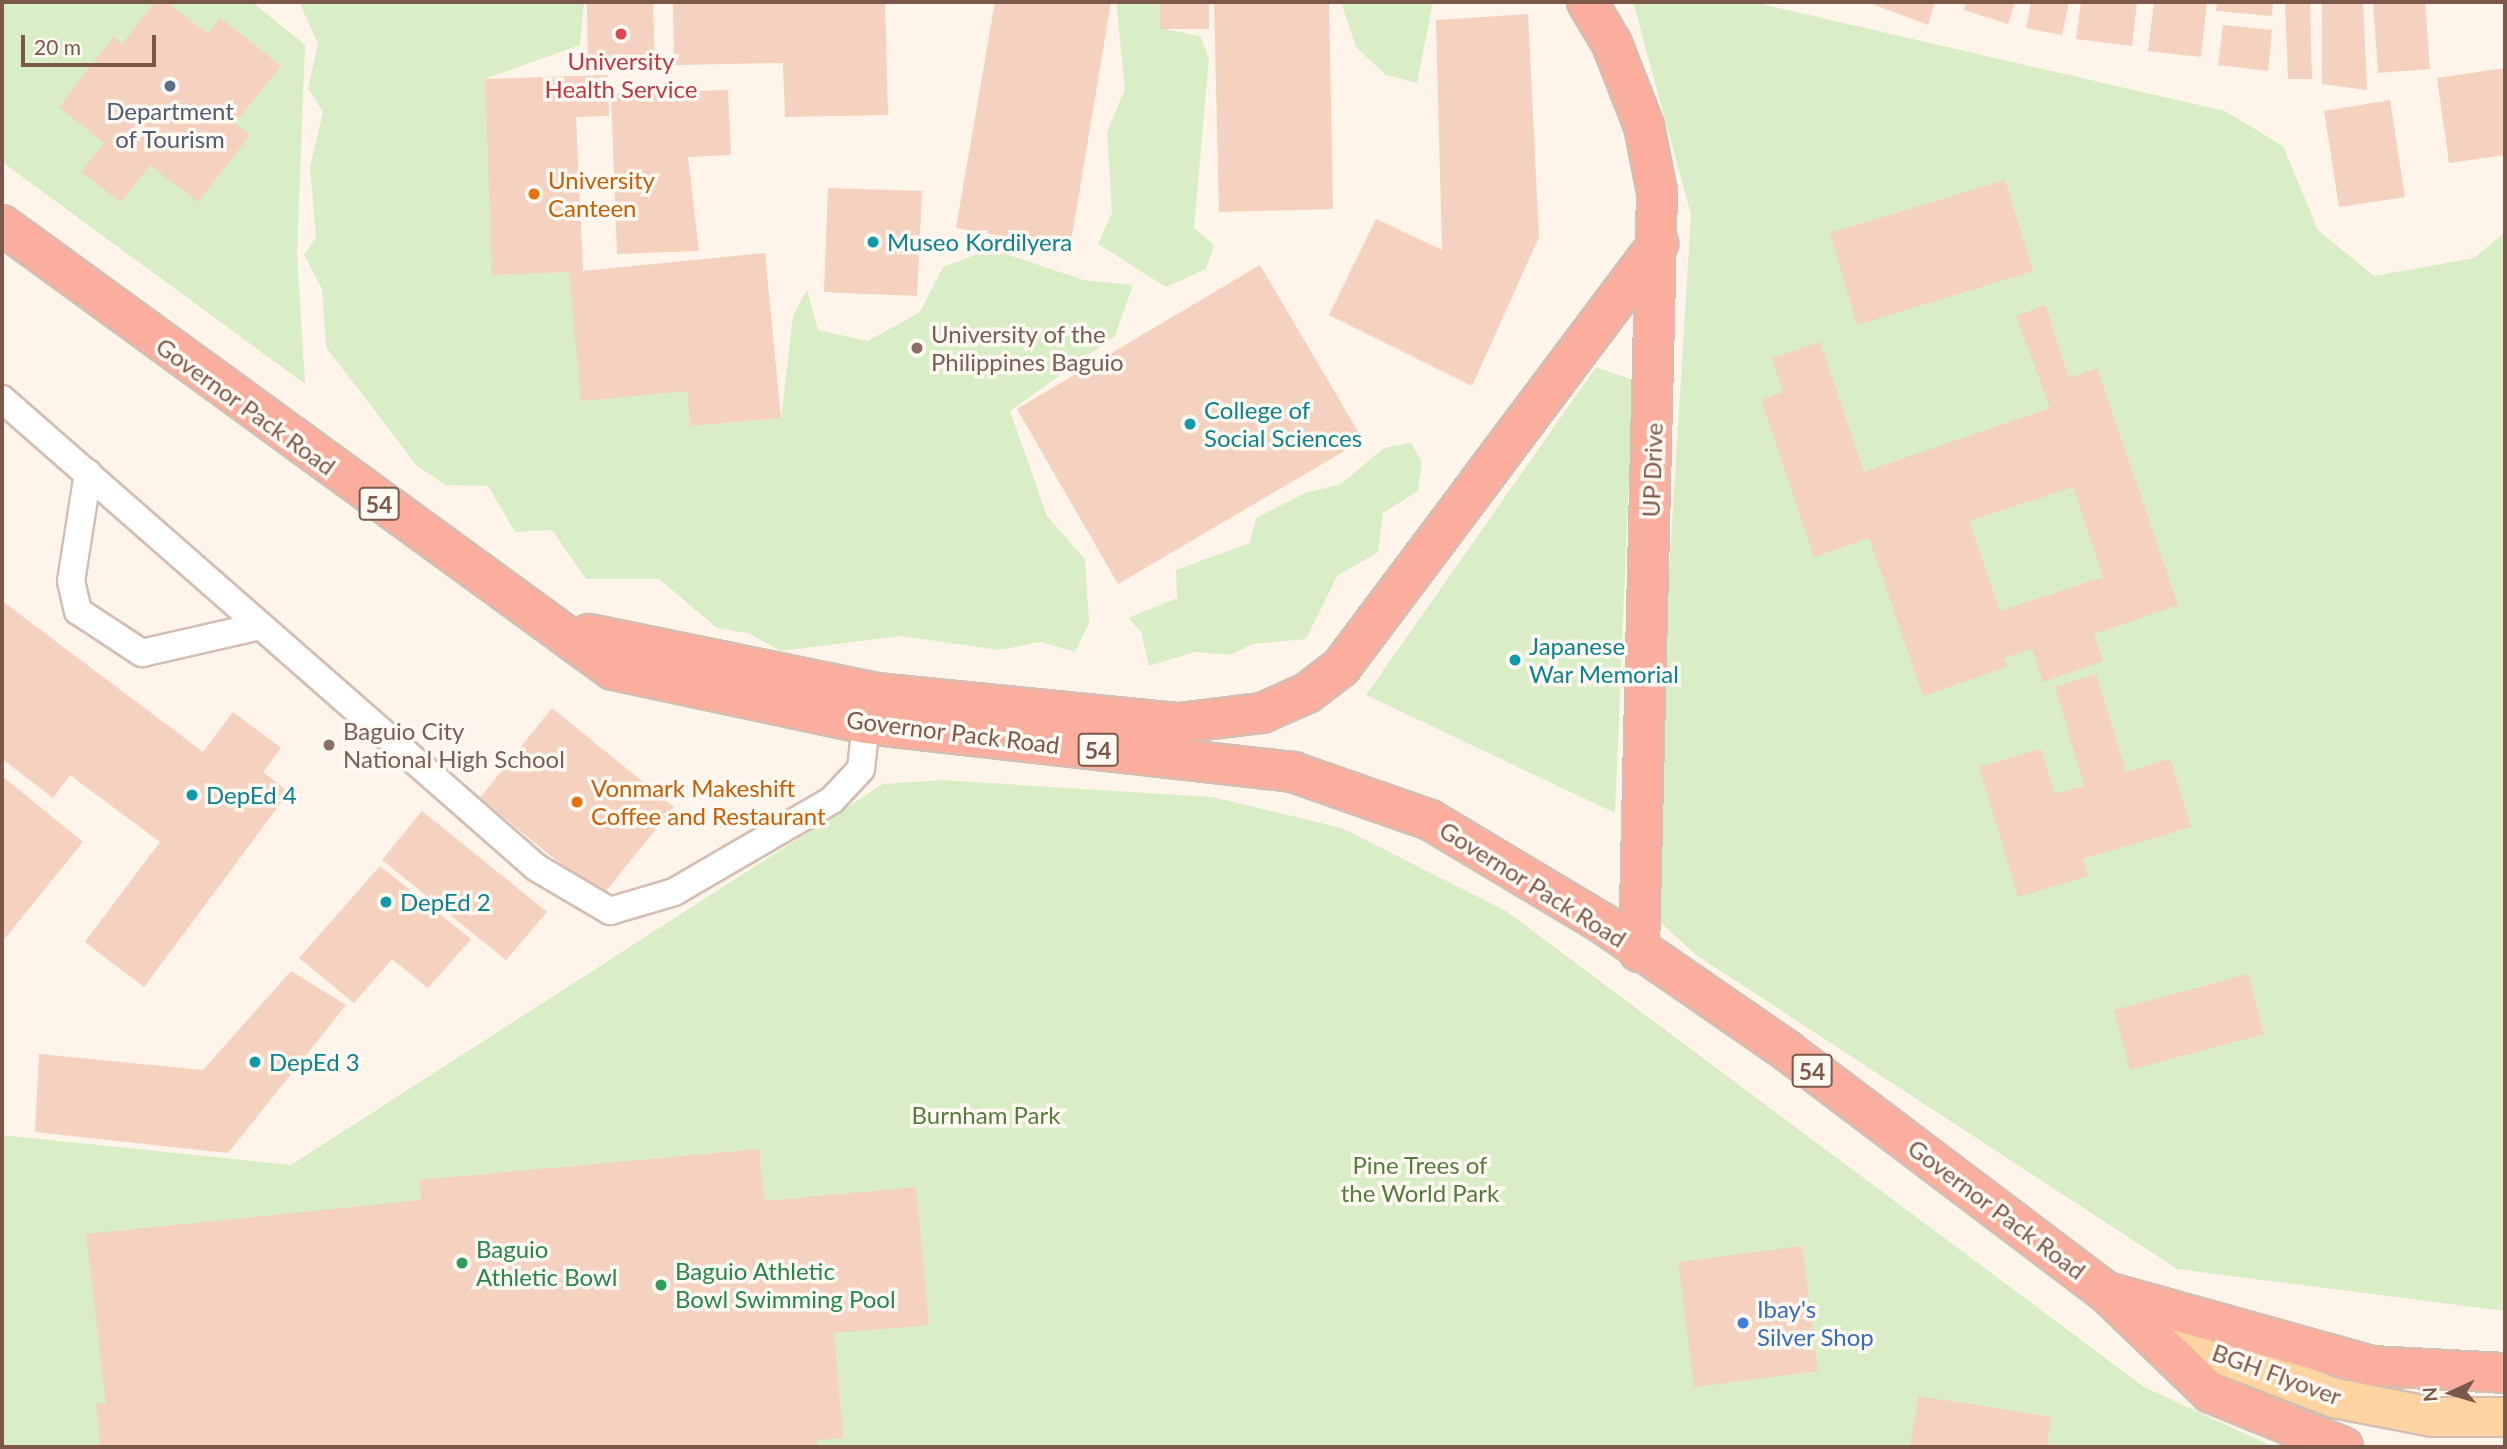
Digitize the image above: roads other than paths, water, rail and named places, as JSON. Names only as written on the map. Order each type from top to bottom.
[{"type":"highway","name":"UP Drive","points":[[1587,2],[1612,44],[1643,126],[1657,192],[1658,244],[1639,952]]},
{"type":"highway","name":"Governor Pack Road","points":[[2,225],[533,615],[613,670],[866,724],[1293,772],[1430,820],[1639,952],[1786,1050],[2105,1291],[2211,1393],[2343,1447]]},
{"type":"highway","points":[[533,615],[621,645],[876,693],[1179,723],[1262,713],[1307,694],[1341,667],[1658,244]]},
{"type":"highway","name":"Governor Pack Road","points":[[2105,1291],[2372,1366],[2505,1373]]},
{"type":"main road","name":"BGH Flyover","points":[[2105,1291],[2202,1347],[2335,1398],[2432,1417],[2505,1416]]},
{"type":"lane","points":[[2,399],[537,868],[610,911],[674,892],[832,800],[861,769],[866,724]]},
{"type":"lane","points":[[88,473],[71,581],[78,611],[142,653],[260,626]]},
{"type":"place","name":"University Health Service","points":[[621,34]]},
{"type":"place","name":"Department of Tourism","points":[[170,86]]},
{"type":"place","name":"University Canteen","points":[[534,194]]},
{"type":"place","name":"Museo Kordilyera","points":[[873,242]]},
{"type":"place","name":"University of the Philippines Baguio","points":[[917,348]]},
{"type":"place","name":"College of Social Sciences","points":[[1190,424]]},
{"type":"place","name":"Japanese War Memorial","points":[[1515,660]]},
{"type":"place","name":"Baguio City National High School","points":[[329,745]]},
{"type":"place","name":"DepEd 4","points":[[192,795]]},
{"type":"place","name":"Vonmark Makeshift Coffee and Restaurant","points":[[577,802]]},
{"type":"place","name":"DepEd 2","points":[[386,902]]},
{"type":"place","name":"DepEd 3","points":[[255,1062]]},
{"type":"place","name":"Baguio Athletic Bowl","points":[[462,1263]]},
{"type":"place","name":"Baguio Athletic Bowl Swimming Pool","points":[[661,1285]]},
{"type":"place","name":"Ibay's Silver Shop","points":[[1743,1323]]},
{"type":"park label","name":"Burnham Park","points":[[986,1115]]},
{"type":"park label","name":"Pine Trees of the World Park","points":[[1420,1179]]}]
